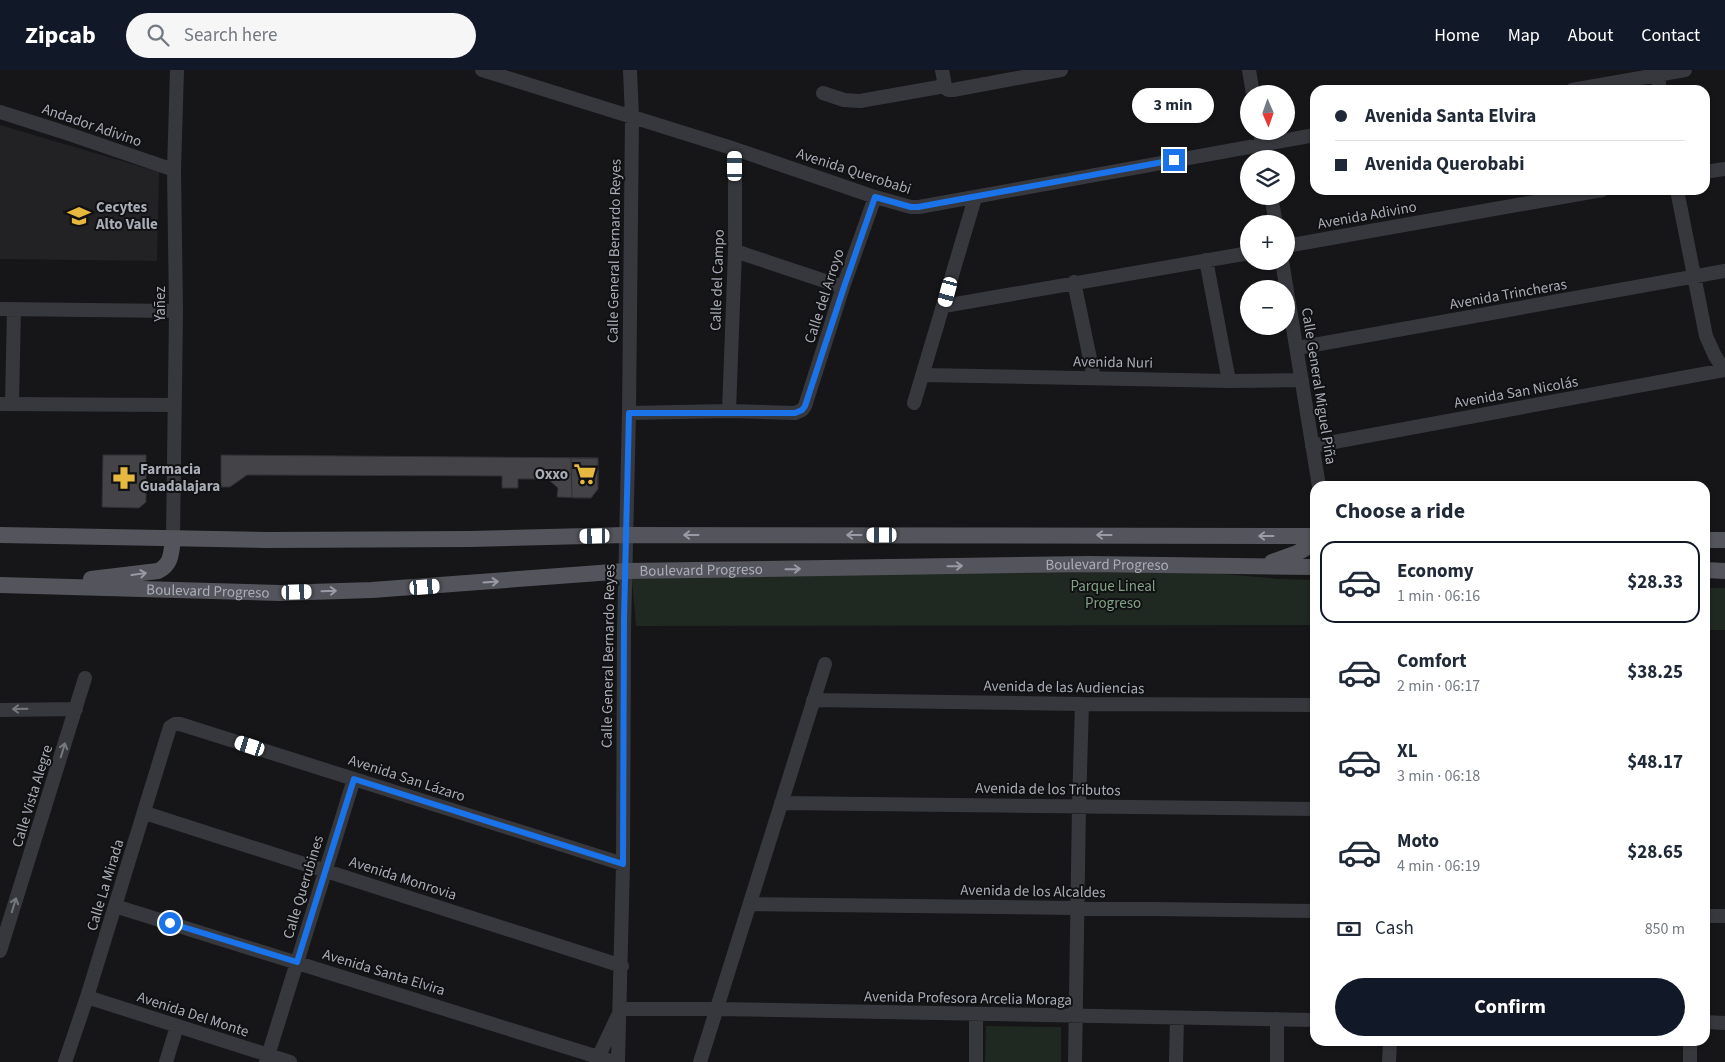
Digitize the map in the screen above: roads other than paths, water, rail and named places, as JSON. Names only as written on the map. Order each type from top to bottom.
[{"type":"main road","name":"Boulevard Progreso","points":[[0,535],[264,540],[470,539],[626,535],[1310,536]]},
{"type":"main road","points":[[21,586],[158,571],[166,567],[170,559],[173,539]]},
{"type":"main road","points":[[1710,540],[1725,540]]},
{"type":"main road","points":[[1263,565],[1297,553],[1310,546]]},
{"type":"main road","name":"Boulevard Progreso","points":[[0,585],[280,593],[372,590],[626,571],[1089,564],[1310,567]]},
{"type":"main road","points":[[1710,570],[1725,571]]},
{"type":"street","name":"Yañez","points":[[173,539],[176,311],[174,170],[177,70]]},
{"type":"street","name":"Avenida Querobabi","points":[[482,70],[911,207],[975,198],[1251,140]]},
{"type":"street","name":"Calle General Bernardo Reyes","points":[[618,1062],[622,966],[624,631],[629,413],[632,117],[630,70]]},
{"type":"street","points":[[942,70],[946,88]]},
{"type":"street","points":[[823,92],[844,100],[860,101],[946,88],[953,90],[1061,70]]},
{"type":"street","points":[[1249,70],[1252,85]]},
{"type":"street","points":[[1596,85],[1657,72],[1685,70]]},
{"type":"street","points":[[1657,72],[1659,85]]},
{"type":"street","name":"Andador Adivino","points":[[0,112],[174,170]]},
{"type":"street","name":"Avenida Querobabi","points":[[1295,136],[1310,135]]},
{"type":"street","name":"Calle del Campo","points":[[729,412],[735,251],[735,150]]},
{"type":"street","points":[[1710,171],[1725,169]]},
{"type":"street","name":"Avenida Adivino","points":[[1295,244],[1574,195]]},
{"type":"street","points":[[1678,195],[1706,336],[1724,370]]},
{"type":"street","name":"Calle del Arroyo","points":[[729,412],[795,413],[802,410],[805,406],[875,197]]},
{"type":"street","points":[[914,403],[975,198]]},
{"type":"street","points":[[735,251],[844,287]]},
{"type":"street","points":[[944,306],[1240,254]]},
{"type":"street","points":[[1206,260],[1229,381]]},
{"type":"street","name":"Calle General Miguel Piña","points":[[1283,270],[1318,481]]},
{"type":"street","name":"Avenida Trincheras","points":[[1296,348],[1725,270]]},
{"type":"street","points":[[1074,282],[1094,378]]},
{"type":"street","points":[[175,405],[6,404],[7,309],[176,311]]},
{"type":"street","name":"Avenida San Nicolás","points":[[1312,446],[1724,370]]},
{"type":"street","name":"Avenida Nuri","points":[[923,375],[1229,381],[1302,380]]},
{"type":"street","points":[[629,413],[729,412]]},
{"type":"street","points":[[700,1062],[825,664]]},
{"type":"street","name":"Calle Vista Alegre","points":[[0,952],[85,678]]},
{"type":"street","name":"Avenida de las Audiencias","points":[[813,700],[1310,705]]},
{"type":"street","points":[[1075,1062],[1082,704]]},
{"type":"street","points":[[0,710],[76,709]]},
{"type":"street","name":"Avenida San Lázaro","points":[[180,724],[623,864]]},
{"type":"street","name":"Calle La Mirada","points":[[65,1062],[145,812],[170,727],[180,724]]},
{"type":"street","name":"Calle Querubines","points":[[267,1059],[354,779]]},
{"type":"street","name":"Avenida de los Tributos","points":[[781,802],[1310,809]]},
{"type":"street","name":"Avenida Monrovia","points":[[145,812],[622,966]]},
{"type":"street","name":"Avenida de los Alcaldes","points":[[750,904],[1310,911]]},
{"type":"street","name":"Avenida Santa Elvira","points":[[115,906],[297,962],[597,1059],[614,1062]]},
{"type":"street","points":[[1710,916],[1725,916]]},
{"type":"street","name":"Avenida Del Monte","points":[[87,997],[177,1026],[267,1059],[290,1062]]},
{"type":"street","points":[[597,1059],[621,1009]]},
{"type":"street","name":"Avenida Profesora Arcelia Moraga","points":[[621,1009],[717,1009],[1310,1020]]},
{"type":"street","points":[[976,1015],[976,1062]]},
{"type":"street","points":[[1176,1062],[1177,1018]]},
{"type":"street","points":[[1277,1019],[1277,1062]]},
{"type":"street","points":[[1710,1022],[1725,1023]]},
{"type":"street","points":[[166,1062],[177,1026]]},
{"type":"street","points":[[1389,1062],[1390,1046]]},
{"type":"street","points":[[1690,1046],[1690,1062]]},
{"type":"place","name":"Cecytes Alto Valle","points":[[79,216]]},
{"type":"place","name":"Oxxo","points":[[585,474]]},
{"type":"place","name":"Farmacia Guadalajara","points":[[124,478]]},
{"type":"park label","name":"Parque Lineal Progreso","points":[[1113,594]]}]
